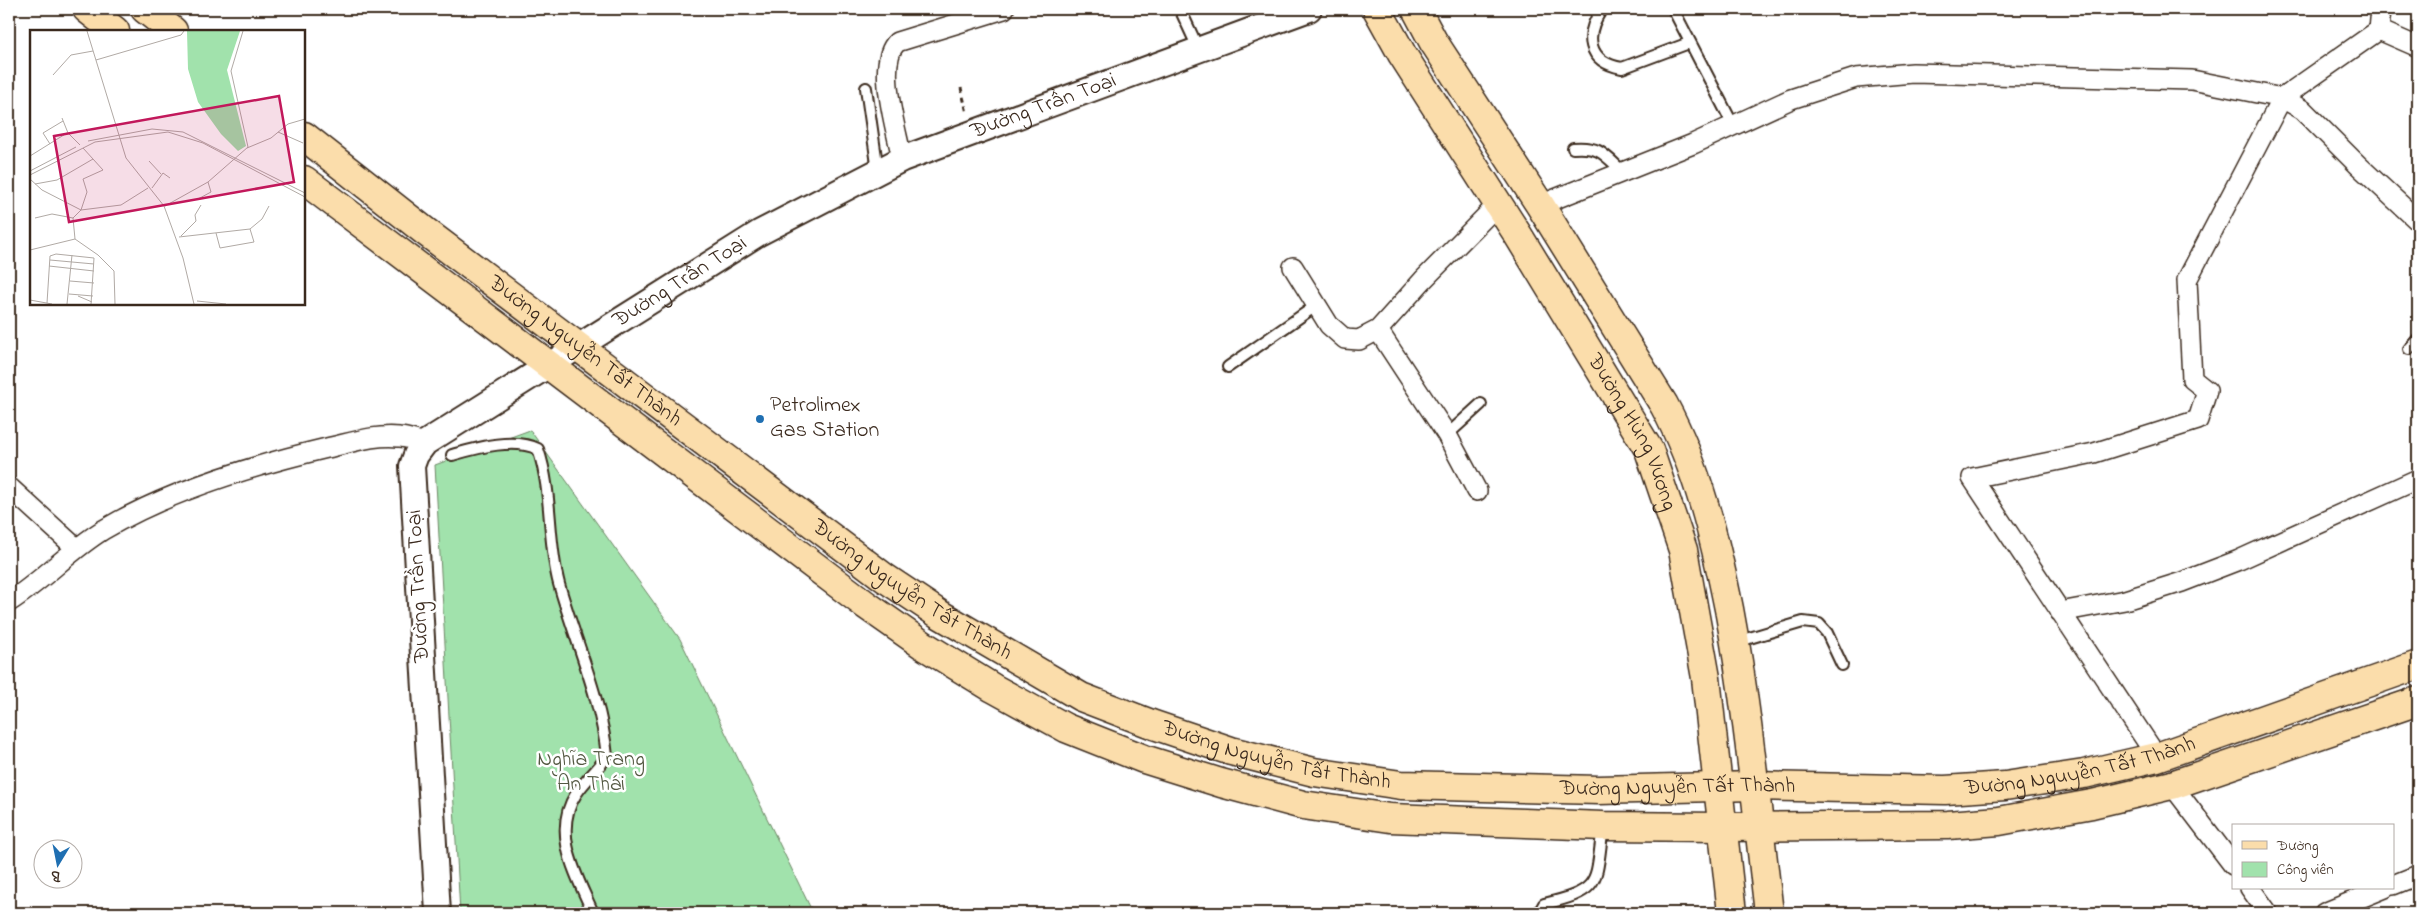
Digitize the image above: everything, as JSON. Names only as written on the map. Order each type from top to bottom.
[{"type":"main road","points":[[87,9],[114,30]]},
{"type":"main road","points":[[145,9],[172,30]]},
{"type":"main road","name":"Đường Hùng Vương","points":[[1377,9],[1402,54],[1498,204],[1649,450],[1683,550],[1706,678],[1732,913]]},
{"type":"main road","name":"Đường Hùng Vương","points":[[1416,9],[1433,41],[1540,206],[1664,405],[1680,434],[1715,541],[1742,677],[1769,913]]},
{"type":"main road","name":"Đường Nguyễn Tất Thành","points":[[305,137],[426,232],[885,578],[1008,655],[1081,697],[1231,751],[1314,772],[1401,785],[1599,790],[1754,786],[1944,790],[2005,786],[2104,769],[2147,759],[2418,666]]},
{"type":"main road","name":"Đường Nguyễn Tất Thành","points":[[305,181],[866,605],[923,645],[993,688],[1066,728],[1144,759],[1302,805],[1390,818],[1603,826],[1948,825],[1999,821],[2111,800],[2172,785],[2418,701]]},
{"type":"main road","points":[[712,489],[733,462]]},
{"type":"main road","points":[[2360,686],[2372,717]]},
{"type":"street","points":[[902,159],[886,76],[888,53],[892,47],[897,42],[1004,9]]},
{"type":"street","name":"Đường Trần Toại","points":[[438,913],[412,466],[416,455],[425,443],[550,366],[630,312],[759,232],[902,159],[1198,48],[1309,9]]},
{"type":"street","points":[[2147,759],[2060,612],[1972,478],[2094,453],[2198,420],[2207,391],[2192,379],[2187,280],[2282,98],[2379,30],[2381,9]]},
{"type":"street","points":[[2379,30],[2418,47]]},
{"type":"street","points":[[1540,206],[1791,99],[1856,78],[1914,73],[2192,80],[2282,98],[2303,110],[2418,221]]},
{"type":"street","points":[[1293,267],[1329,325],[1345,340],[1359,340],[1378,330],[1498,204]]},
{"type":"street","points":[[1378,330],[1447,435],[1477,491]]},
{"type":"street","points":[[9,602],[27,591],[76,548],[104,530],[161,501],[294,456],[374,438],[398,436],[425,443]]},
{"type":"street","points":[[2060,612],[2125,600],[2182,582],[2239,560],[2418,479]]},
{"type":"street","points":[[9,487],[28,502],[76,548]]},
{"type":"street","points":[[2172,785],[2232,864]]},
{"type":"street","points":[[2394,885],[2418,875]]},
{"type":"street","points":[[2251,890],[2268,913]]},
{"type":"street","points":[[2324,913],[2380,890]]},
{"type":"lane","points":[[1180,9],[1198,48]]},
{"type":"lane","points":[[1602,9],[1592,23],[1591,43],[1599,59],[1611,66],[1622,68],[1689,43]]},
{"type":"lane","points":[[1673,9],[1733,125]]},
{"type":"lane","points":[[866,88],[878,171]]},
{"type":"lane","points":[[1573,148],[1589,147],[1600,150],[1622,171]]},
{"type":"lane","points":[[1228,367],[1317,305]]},
{"type":"lane","points":[[2409,349],[2418,339]]},
{"type":"lane","points":[[1447,435],[1481,404]]},
{"type":"lane","points":[[452,455],[469,450],[528,444],[538,449],[541,458],[550,501],[559,583],[593,691],[608,756],[574,796],[564,833],[570,858],[593,913]]},
{"type":"lane","points":[[1735,643],[1803,622],[1819,624],[1827,633],[1842,666]]},
{"type":"lane","points":[[1539,913],[1544,904],[1583,892],[1593,884],[1603,826]]},
{"type":"green space","name":"Nghĩa Trang An Thái","points":[[530,430],[680,639],[813,913],[460,913],[435,465]]},
{"type":"place","name":"Petrolimex Gas Station","points":[[760,419]]}]
